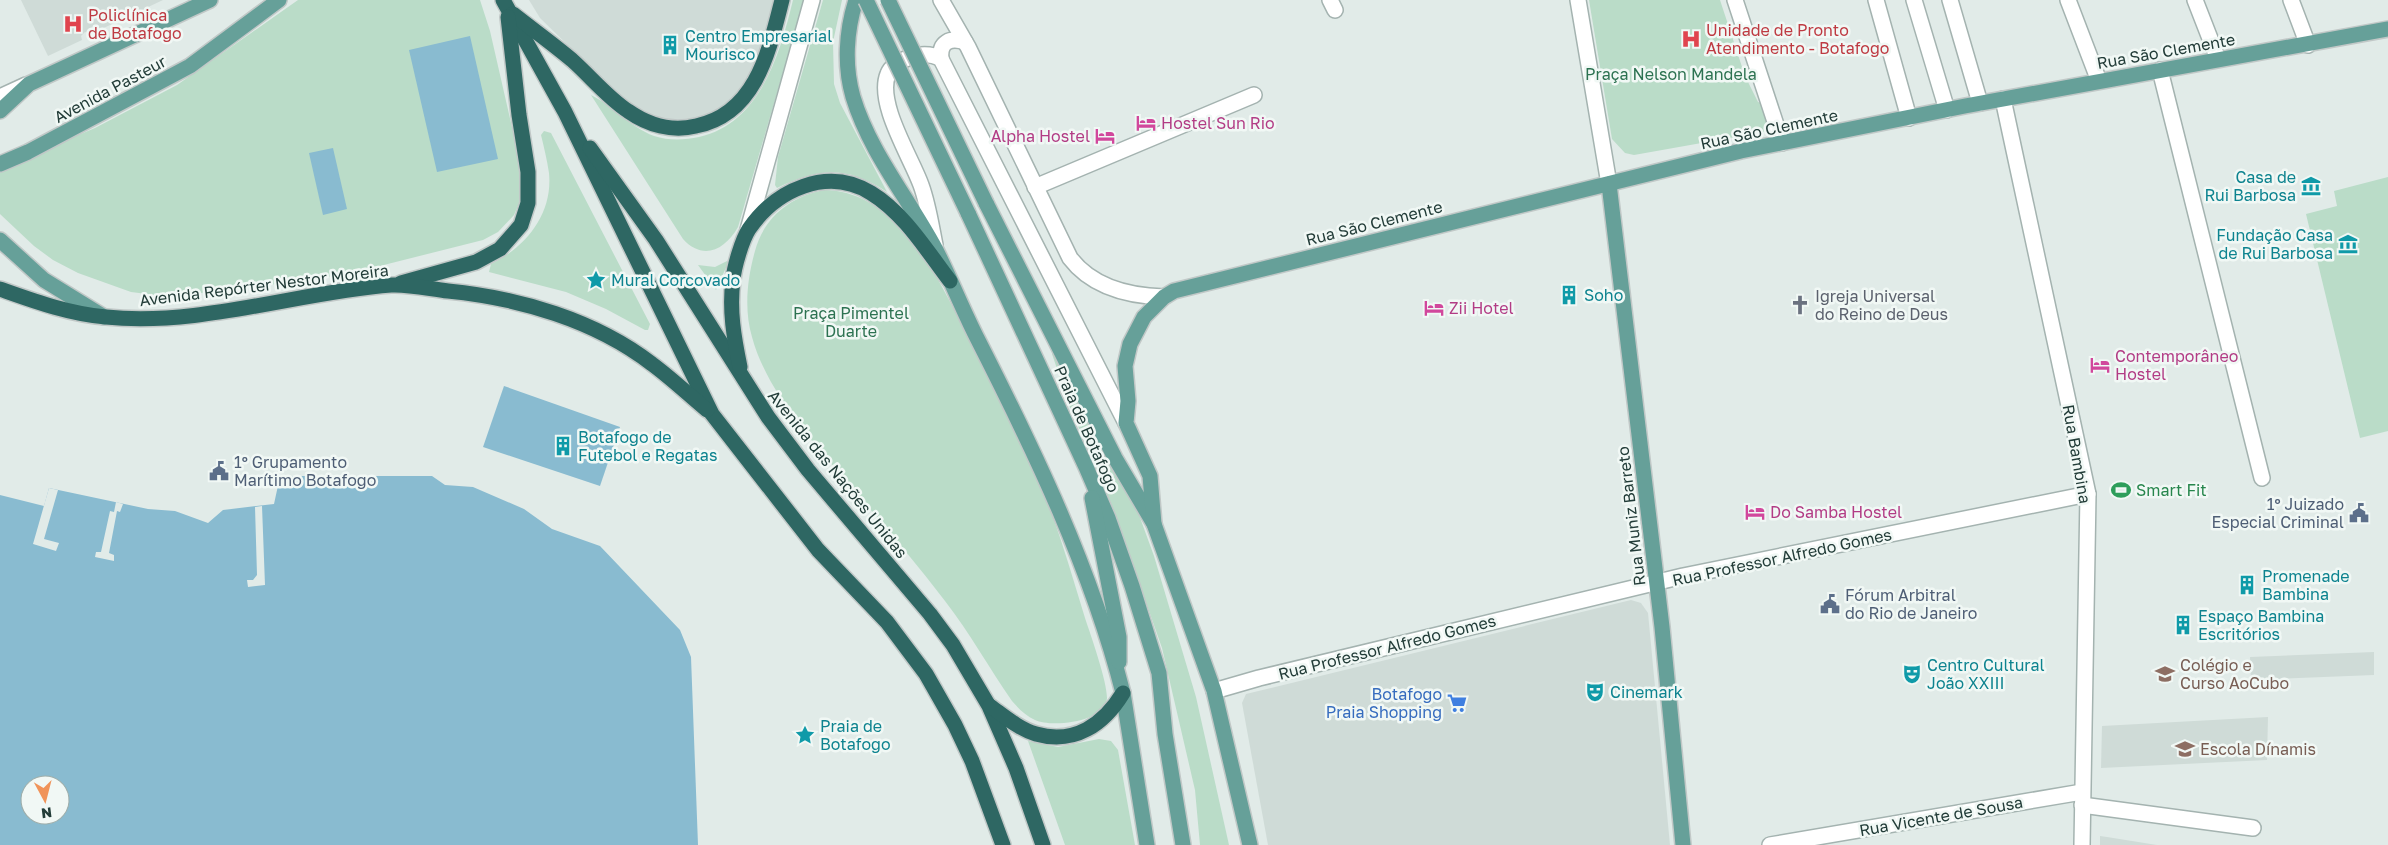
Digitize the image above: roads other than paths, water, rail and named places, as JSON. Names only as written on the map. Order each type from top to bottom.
[{"type":"highway","points":[[505,5],[572,60],[627,111],[655,124],[677,129],[716,120],[743,100],[760,72],[773,36],[782,0]]},
{"type":"highway","points":[[393,285],[476,262],[500,249],[521,225],[528,203],[528,172],[505,5]]},
{"type":"highway","name":"Avenida das Nações Unidas","points":[[505,5],[565,112],[712,414],[818,550],[886,622],[926,674],[955,725],[972,761],[1003,845]]},
{"type":"highway","name":"Avenida das Nações Unidas","points":[[565,112],[656,240],[768,417],[808,470],[930,614],[953,646],[990,706],[1016,768],[1042,845]]},
{"type":"highway","points":[[742,378],[732,330],[730,303],[733,278],[748,230],[767,209],[782,197],[801,186],[825,181],[849,184],[872,193],[909,228],[950,281]]},
{"type":"highway","name":"Avenida Repórter Nestor Moreira","points":[[0,288],[59,308],[104,317],[134,319],[167,317],[393,285],[488,295],[561,316],[608,336],[651,363],[712,414]]},
{"type":"highway","points":[[990,706],[1036,734],[1053,736],[1071,735],[1099,723],[1112,710],[1123,693]]},
{"type":"main road","points":[[0,111],[28,84],[210,0]]},
{"type":"main road","name":"Avenida Pasteur","points":[[0,164],[28,152],[190,66],[279,0]]},
{"type":"main road","points":[[856,0],[849,27],[848,48],[848,74],[853,96],[881,160],[936,250],[1046,480],[1084,572],[1123,693],[1147,845]]},
{"type":"main road","name":"Praia de Botafogo","points":[[866,0],[968,213],[1108,518],[1159,673],[1182,845]]},
{"type":"main road","name":"Praia de Botafogo","points":[[888,0],[986,203],[1115,458],[1154,524],[1214,691],[1250,845]]},
{"type":"main road","name":"Rua São Clemente","points":[[1164,296],[1206,282],[1733,153],[1980,103],[2388,29]]},
{"type":"main road","name":"Rua Muniz Barreto","points":[[1609,184],[1656,584],[1683,845]]},
{"type":"main road","points":[[0,240],[44,280],[104,317]]},
{"type":"main road","name":"Praia de Botafogo","points":[[1154,524],[1150,476],[1126,423],[1128,401],[1125,366],[1127,355],[1139,325],[1153,306],[1164,296]]},
{"type":"main road","points":[[1086,467],[1119,638],[1118,673]]},
{"type":"street","points":[[748,230],[812,0]]},
{"type":"street","points":[[941,0],[965,42],[1070,258],[1072,269],[1066,280],[1056,279],[1046,266]]},
{"type":"street","points":[[1578,0],[1609,184]]},
{"type":"street","points":[[1735,0],[1782,144]]},
{"type":"street","points":[[1876,0],[1909,118]]},
{"type":"street","points":[[1914,0],[1947,110]]},
{"type":"street","points":[[1950,0],[1980,103]]},
{"type":"street","points":[[2068,0],[2099,81]]},
{"type":"street","points":[[2195,0],[2218,59]]},
{"type":"street","points":[[2291,0],[2308,45]]},
{"type":"street","points":[[941,59],[941,47],[944,43],[957,40],[965,42]]},
{"type":"street","points":[[936,250],[921,186],[890,110],[885,92],[888,73],[897,63],[920,55],[935,55],[941,59]]},
{"type":"street","name":"Praia de Botafogo","points":[[941,59],[1126,423]]},
{"type":"street","points":[[2160,70],[2262,478]]},
{"type":"street","points":[[0,96],[28,84]]},
{"type":"street","points":[[1035,187],[1254,95]]},
{"type":"street","name":"Rua Bambina","points":[[2002,99],[2088,494],[2082,845]]},
{"type":"street","points":[[1070,258],[1088,276],[1104,286],[1136,294],[1164,296]]},
{"type":"street","name":"Rua Professor Alfredo Gomes","points":[[1214,691],[1258,678],[1683,576],[2088,494]]},
{"type":"street","name":"Rua Vicente de Sousa","points":[[1770,845],[2082,798],[2253,828]]},
{"type":"water","points":[[470,36],[498,159],[437,172],[409,50]]},
{"type":"water","points":[[333,148],[347,209],[323,215],[309,153]]},
{"type":"water","points":[[504,386],[620,427],[600,486],[483,447]]},
{"type":"water","points":[[284,476],[432,476],[445,485],[473,487],[524,509],[552,529],[600,546],[680,630],[691,657],[698,845],[0,845],[0,495],[44,506],[49,488],[148,509],[175,511],[208,523],[223,510],[274,504],[279,481]]},
{"type":"place","name":"Policlínica de Botafogo","points":[[73,24]]},
{"type":"place","name":"Unidade de Pronto Atendimento - Botafogo","points":[[1691,39]]},
{"type":"place","name":"Centro Empresarial Mourisco","points":[[670,45]]},
{"type":"place","name":"Hostel Sun Rio","points":[[1146,123]]},
{"type":"place","name":"Alpha Hostel","points":[[1105,136]]},
{"type":"place","name":"Casa de Rui Barbosa","points":[[2311,186]]},
{"type":"place","name":"Fundação Casa de Rui Barbosa","points":[[2348,244]]},
{"type":"place","name":"Mural Corcovado","points":[[596,280]]},
{"type":"place","name":"Soho","points":[[1569,295]]},
{"type":"place","name":"Igreja Universal do Reino de Deus","points":[[1800,305]]},
{"type":"place","name":"Zii Hotel","points":[[1434,308]]},
{"type":"place","name":"Contemporâneo Hostel","points":[[2100,365]]},
{"type":"place","name":"Botafogo de Futebol e Regatas","points":[[563,446]]},
{"type":"place","name":"1º Grupamento Marítimo Botafogo","points":[[219,471]]},
{"type":"place","name":"Smart Fit","points":[[2121,490]]},
{"type":"place","name":"Do Samba Hostel","points":[[1755,512]]},
{"type":"place","name":"1º Juizado Especial Criminal","points":[[2359,513]]},
{"type":"place","name":"Promenade Bambina","points":[[2247,585]]},
{"type":"place","name":"Fórum Arbitral do Rio de Janeiro","points":[[1830,604]]},
{"type":"place","name":"Espaço Bambina Escritórios","points":[[2183,625]]},
{"type":"place","name":"Centro Cultural João XXIII","points":[[1912,674]]},
{"type":"place","name":"Colégio e Curso AoCubo","points":[[2165,674]]},
{"type":"place","name":"Cinemark","points":[[1595,692]]},
{"type":"place","name":"Botafogo Praia Shopping","points":[[1457,703]]},
{"type":"place","name":"Praia de Botafogo","points":[[805,735]]},
{"type":"place","name":"Escola Dínamis","points":[[2185,749]]},
{"type":"park label","name":"Praça Nelson Mandela","points":[[1671,74]]},
{"type":"park label","name":"Praça Pimentel Duarte","points":[[851,322]]}]
